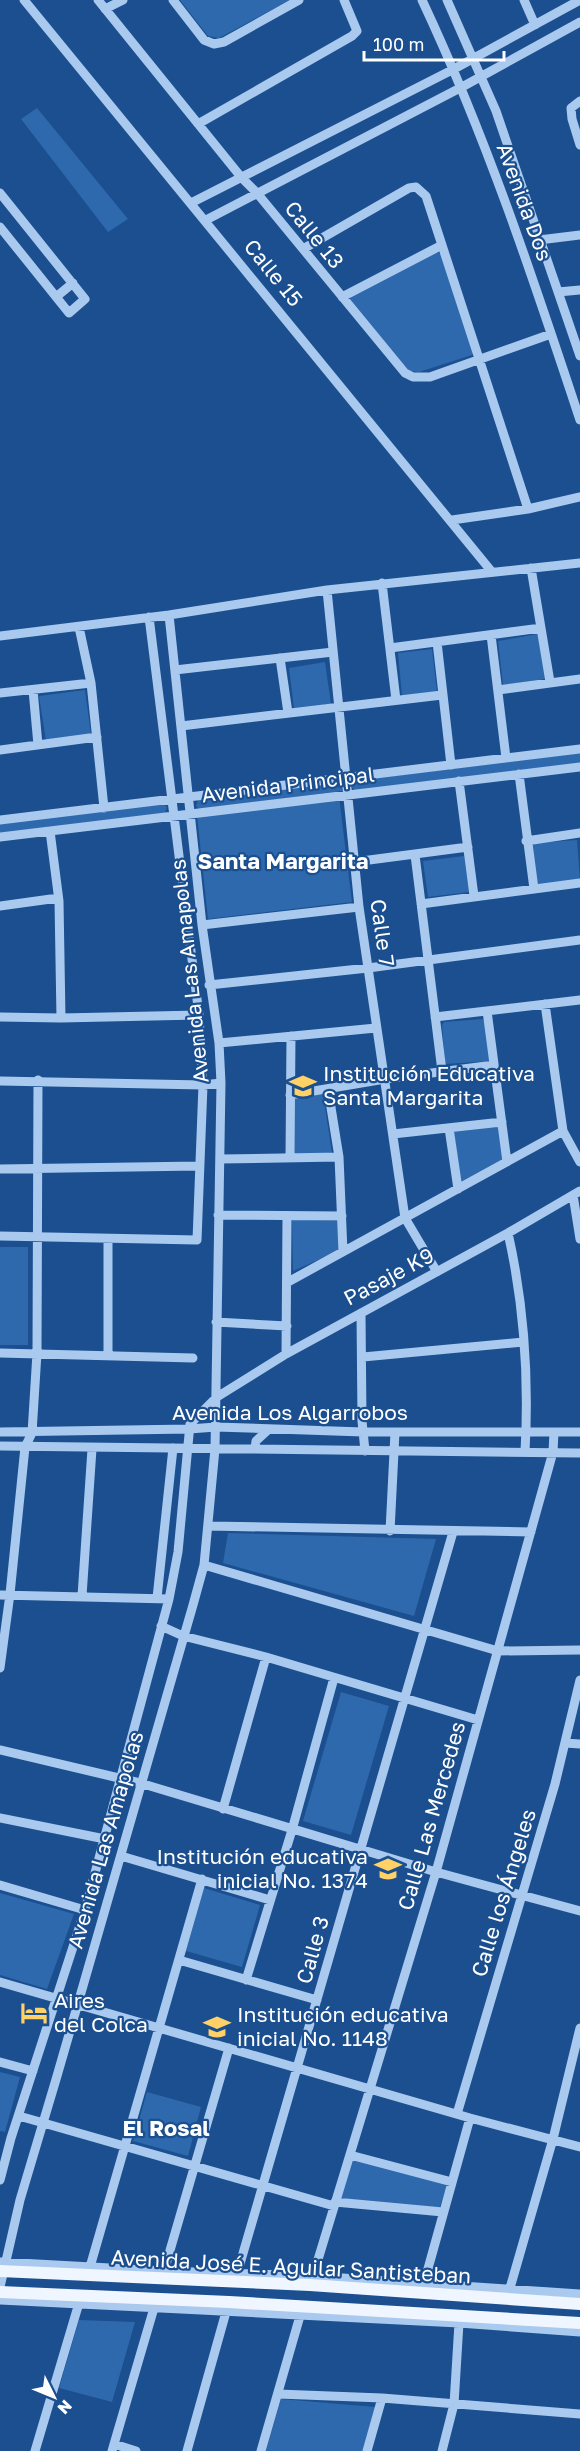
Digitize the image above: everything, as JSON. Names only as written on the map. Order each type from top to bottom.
[{"type":"main road","name":"Avenida José E. Aguilar Santisteban","points":[[3,2266],[580,2304]]},
{"type":"main road","name":"Avenida José E. Aguilar Santisteban","points":[[0,2292],[229,2302],[580,2323]]},
{"type":"street","name":"Calle 15","points":[[24,0],[452,520],[492,572]]},
{"type":"street","name":"Calle 13","points":[[98,0],[241,177],[405,373],[413,377],[430,377],[551,334]]},
{"type":"street","points":[[105,9],[123,0]]},
{"type":"street","points":[[173,0],[204,40],[214,44],[224,42],[299,0]]},
{"type":"street","points":[[198,124],[352,36],[357,31],[344,0]]},
{"type":"street","name":"Avenida Dos","points":[[422,0],[462,87],[496,174],[580,420]]},
{"type":"street","name":"Avenida Dos","points":[[447,0],[496,111],[539,240],[579,349]]},
{"type":"street","points":[[524,0],[535,25]]},
{"type":"street","points":[[191,203],[454,69],[580,0]]},
{"type":"street","points":[[206,220],[462,87],[580,22]]},
{"type":"street","points":[[580,101],[571,108],[580,145]]},
{"type":"street","points":[[303,249],[409,188],[416,187],[426,196],[528,508]]},
{"type":"street","points":[[0,194],[85,299],[69,313],[0,227]]},
{"type":"street","points":[[539,240],[580,235]]},
{"type":"street","points":[[342,297],[442,245]]},
{"type":"street","points":[[56,297],[73,283]]},
{"type":"street","points":[[558,292],[580,290]]},
{"type":"street","points":[[452,520],[580,497]]},
{"type":"street","points":[[0,636],[169,615],[382,583],[580,563]]},
{"type":"street","points":[[531,568],[550,682]]},
{"type":"street","points":[[382,583],[396,700]]},
{"type":"street","name":"Calle 7","points":[[327,590],[354,862],[405,1218],[437,1272]]},
{"type":"street","name":"Avenida Las Amapolas","points":[[0,2287],[20,2200],[204,1564],[208,1526],[217,1397],[216,1322],[221,1083],[219,1043],[209,985],[169,615]]},
{"type":"street","name":"Avenida Las Amapolas","points":[[108,1240],[197,1240],[202,1085],[199,1015],[149,617]]},
{"type":"street","points":[[80,627],[91,683],[104,808]]},
{"type":"street","points":[[390,648],[541,628]]},
{"type":"street","points":[[491,635],[506,758]]},
{"type":"street","points":[[436,642],[451,765]]},
{"type":"street","points":[[175,670],[333,652]]},
{"type":"street","points":[[280,658],[288,713]]},
{"type":"street","points":[[498,690],[580,679]]},
{"type":"street","points":[[0,693],[91,683]]},
{"type":"street","points":[[33,690],[38,745]]},
{"type":"street","points":[[181,726],[442,694]]},
{"type":"street","points":[[0,750],[97,737]]},
{"type":"street","name":"Avenida Principal","points":[[0,820],[580,749]]},
{"type":"street","name":"Avenida Principal","points":[[0,837],[580,767]]},
{"type":"street","points":[[519,774],[534,889]]},
{"type":"street","points":[[459,781],[474,897]]},
{"type":"street","points":[[50,831],[58,898],[61,1018]]},
{"type":"street","points":[[526,841],[580,835]]},
{"type":"street","points":[[354,862],[468,848]]},
{"type":"street","points":[[415,855],[442,1071]]},
{"type":"street","points":[[421,904],[580,883]]},
{"type":"street","points":[[0,906],[58,898]]},
{"type":"street","points":[[202,925],[360,907]]},
{"type":"street","points":[[209,985],[368,968],[580,940]]},
{"type":"street","points":[[435,1017],[580,1000]]},
{"type":"street","points":[[545,1004],[563,1131],[580,1162]]},
{"type":"street","points":[[487,1011],[507,1162]]},
{"type":"street","points":[[0,1017],[199,1015]]},
{"type":"street","points":[[219,1043],[376,1028]]},
{"type":"street","points":[[290,1158],[291,1036]]},
{"type":"street","points":[[290,1095],[384,1079],[494,1065]]},
{"type":"street","points":[[0,1668],[25,1447],[32,1433],[37,1353],[38,1080]]},
{"type":"street","points":[[0,1081],[202,1085],[221,1083]]},
{"type":"street","points":[[328,1089],[339,1157],[343,1252]]},
{"type":"street","points":[[393,1134],[502,1122]]},
{"type":"street","points":[[450,1128],[458,1189]]},
{"type":"street","points":[[288,1282],[563,1131]]},
{"type":"street","points":[[220,1159],[339,1157]]},
{"type":"street","points":[[0,1169],[199,1166]]},
{"type":"street","points":[[576,1193],[580,1239]]},
{"type":"street","name":"Pasaje K9","points":[[217,1397],[286,1353],[508,1233],[576,1193]]},
{"type":"street","points":[[218,1215],[342,1216]]},
{"type":"street","points":[[286,1353],[287,1216]]},
{"type":"street","points":[[508,1233],[516,1271],[523,1342],[525,1452]]},
{"type":"street","points":[[0,1236],[108,1240],[108,1355]]},
{"type":"street","points":[[361,1313],[365,1451]]},
{"type":"street","points":[[216,1322],[287,1326]]},
{"type":"street","points":[[363,1357],[523,1342]]},
{"type":"street","points":[[0,1353],[193,1358]]},
{"type":"street","points":[[189,1429],[190,1424],[217,1397]]},
{"type":"street","name":"Avenida Los Algarrobos","points":[[0,1432],[189,1429],[216,1426],[363,1432],[580,1432]]},
{"type":"street","name":"Avenida Las Amapolas","points":[[0,2180],[11,2138],[86,1910],[169,1599],[178,1552],[189,1429]]},
{"type":"street","points":[[255,1449],[256,1441],[269,1429]]},
{"type":"street","points":[[390,1531],[395,1432]]},
{"type":"street","name":"Calle Las Mercedes","points":[[313,2276],[436,1872],[553,1452],[554,1432]]},
{"type":"street","name":"Avenida Los Algarrobos","points":[[0,1446],[92,1449],[580,1453]]},
{"type":"street","points":[[157,1598],[173,1448]]},
{"type":"street","points":[[82,1596],[92,1449]]},
{"type":"street","points":[[208,1526],[531,1532]]},
{"type":"street","name":"Calle 3","points":[[237,2274],[453,1532]]},
{"type":"street","points":[[204,1564],[498,1651],[580,1650]]},
{"type":"street","points":[[0,1595],[169,1599]]},
{"type":"street","points":[[161,1626],[183,1636],[266,1657],[478,1720]]},
{"type":"street","points":[[223,1809],[266,1657]]},
{"type":"street","points":[[246,1980],[292,1830],[334,1677]]},
{"type":"street","name":"Calle los Ángeles","points":[[457,2114],[555,1784],[580,1680]]},
{"type":"street","points":[[565,1743],[580,1744]]},
{"type":"street","points":[[0,1750],[140,1783],[360,1850],[522,1897],[580,1911]]},
{"type":"street","points":[[0,1818],[105,1839]]},
{"type":"street","points":[[121,1856],[270,1900]]},
{"type":"street","points":[[90,2267],[202,1879]]},
{"type":"street","points":[[0,1885],[86,1910]]},
{"type":"street","points":[[179,1960],[317,2000]]},
{"type":"street","points":[[0,1982],[470,2118],[580,2147]]},
{"type":"street","points":[[510,2288],[553,2139],[580,2028]]},
{"type":"street","points":[[164,2271],[230,2049]]},
{"type":"street","points":[[0,2062],[33,2071]]},
{"type":"street","points":[[19,2116],[263,2186],[335,2204],[443,2212]]},
{"type":"street","points":[[424,2283],[470,2118]]},
{"type":"street","points":[[0,2135],[11,2138]]},
{"type":"street","points":[[350,2155],[452,2182]]},
{"type":"street","name":"Avenida José E. Aguilar Santisteban","points":[[3,2266],[90,2267],[313,2276],[580,2294]]},
{"type":"street","points":[[0,2300],[459,2323],[580,2332]]},
{"type":"street","points":[[35,2451],[79,2303]]},
{"type":"street","points":[[136,2451],[113,2448],[154,2308]]},
{"type":"street","points":[[187,2451],[226,2312]]},
{"type":"street","points":[[261,2451],[300,2316]]},
{"type":"street","points":[[442,2451],[454,2404],[459,2323]]},
{"type":"street","points":[[278,2394],[381,2398],[580,2414]]},
{"type":"street","points":[[367,2451],[381,2398]]},
{"type":"shaded area","points":[[180,0],[290,0],[219,38],[208,36]]},
{"type":"shaded area","points":[[37,108],[128,219],[108,232],[21,119]]},
{"type":"shaded area","points":[[437,252],[443,255],[475,351],[472,355],[419,372],[409,371],[350,299],[352,295]]},
{"type":"shaded area","points":[[538,634],[546,679],[503,685],[498,641]]},
{"type":"shaded area","points":[[432,649],[437,692],[402,696],[398,653]]},
{"type":"shaded area","points":[[325,662],[331,704],[294,708],[289,668]]},
{"type":"shaded area","points":[[85,690],[91,735],[46,741],[39,696]]},
{"type":"shaded area","points":[[580,753],[580,763],[355,791],[351,786],[353,781]]},
{"type":"shaded area","points":[[339,782],[343,785],[342,791],[199,809],[196,806],[198,800]]},
{"type":"shaded area","points":[[339,796],[352,902],[208,919],[197,815]]},
{"type":"shaded area","points":[[163,804],[167,807],[165,813],[0,833],[0,823]]},
{"type":"shaded area","points":[[577,840],[580,881],[538,885],[535,883],[533,843]]},
{"type":"shaded area","points":[[464,856],[469,892],[428,897],[423,861]]},
{"type":"shaded area","points":[[482,1019],[486,1022],[491,1061],[445,1064],[442,1025],[444,1022]]},
{"type":"shaded area","points":[[323,1094],[332,1153],[293,1154],[293,1099]]},
{"type":"shaded area","points":[[497,1127],[503,1159],[463,1181],[460,1180],[454,1132]]},
{"type":"shaded area","points":[[294,1219],[338,1221],[339,1251],[293,1271],[292,1221]]},
{"type":"shaded area","points":[[0,1247],[28,1247],[28,1345],[0,1345]]},
{"type":"shaded area","points":[[228,1533],[436,1539],[414,1616],[223,1563]]},
{"type":"shaded area","points":[[341,1692],[389,1706],[351,1835],[303,1821]]},
{"type":"shaded area","points":[[204,1888],[260,1905],[242,1967],[186,1951]]},
{"type":"shaded area","points":[[0,1893],[74,1914],[47,1989],[0,1975]]},
{"type":"shaded area","points":[[0,2072],[20,2077],[5,2132],[0,2131]]},
{"type":"shaded area","points":[[147,2092],[201,2107],[188,2156],[133,2141]]},
{"type":"shaded area","points":[[353,2156],[447,2185],[439,2209],[339,2198]]},
{"type":"shaded area","points":[[79,2320],[135,2322],[112,2402],[59,2388]]},
{"type":"shaded area","points":[[281,2399],[375,2407],[363,2451],[266,2451]]},
{"type":"place","name":"Institución Educativa Santa Margarita","points":[[303,1086]]},
{"type":"place","name":"Institución educativa inicial No. 1374","points":[[388,1869]]},
{"type":"place","name":"Aires del Colca","points":[[34,2013]]},
{"type":"place","name":"Institución educativa inicial No. 1148","points":[[217,2027]]},
{"type":"district","name":"Santa Margarita","points":[[283,861]]},
{"type":"district","name":"El Rosal","points":[[166,2128]]}]
